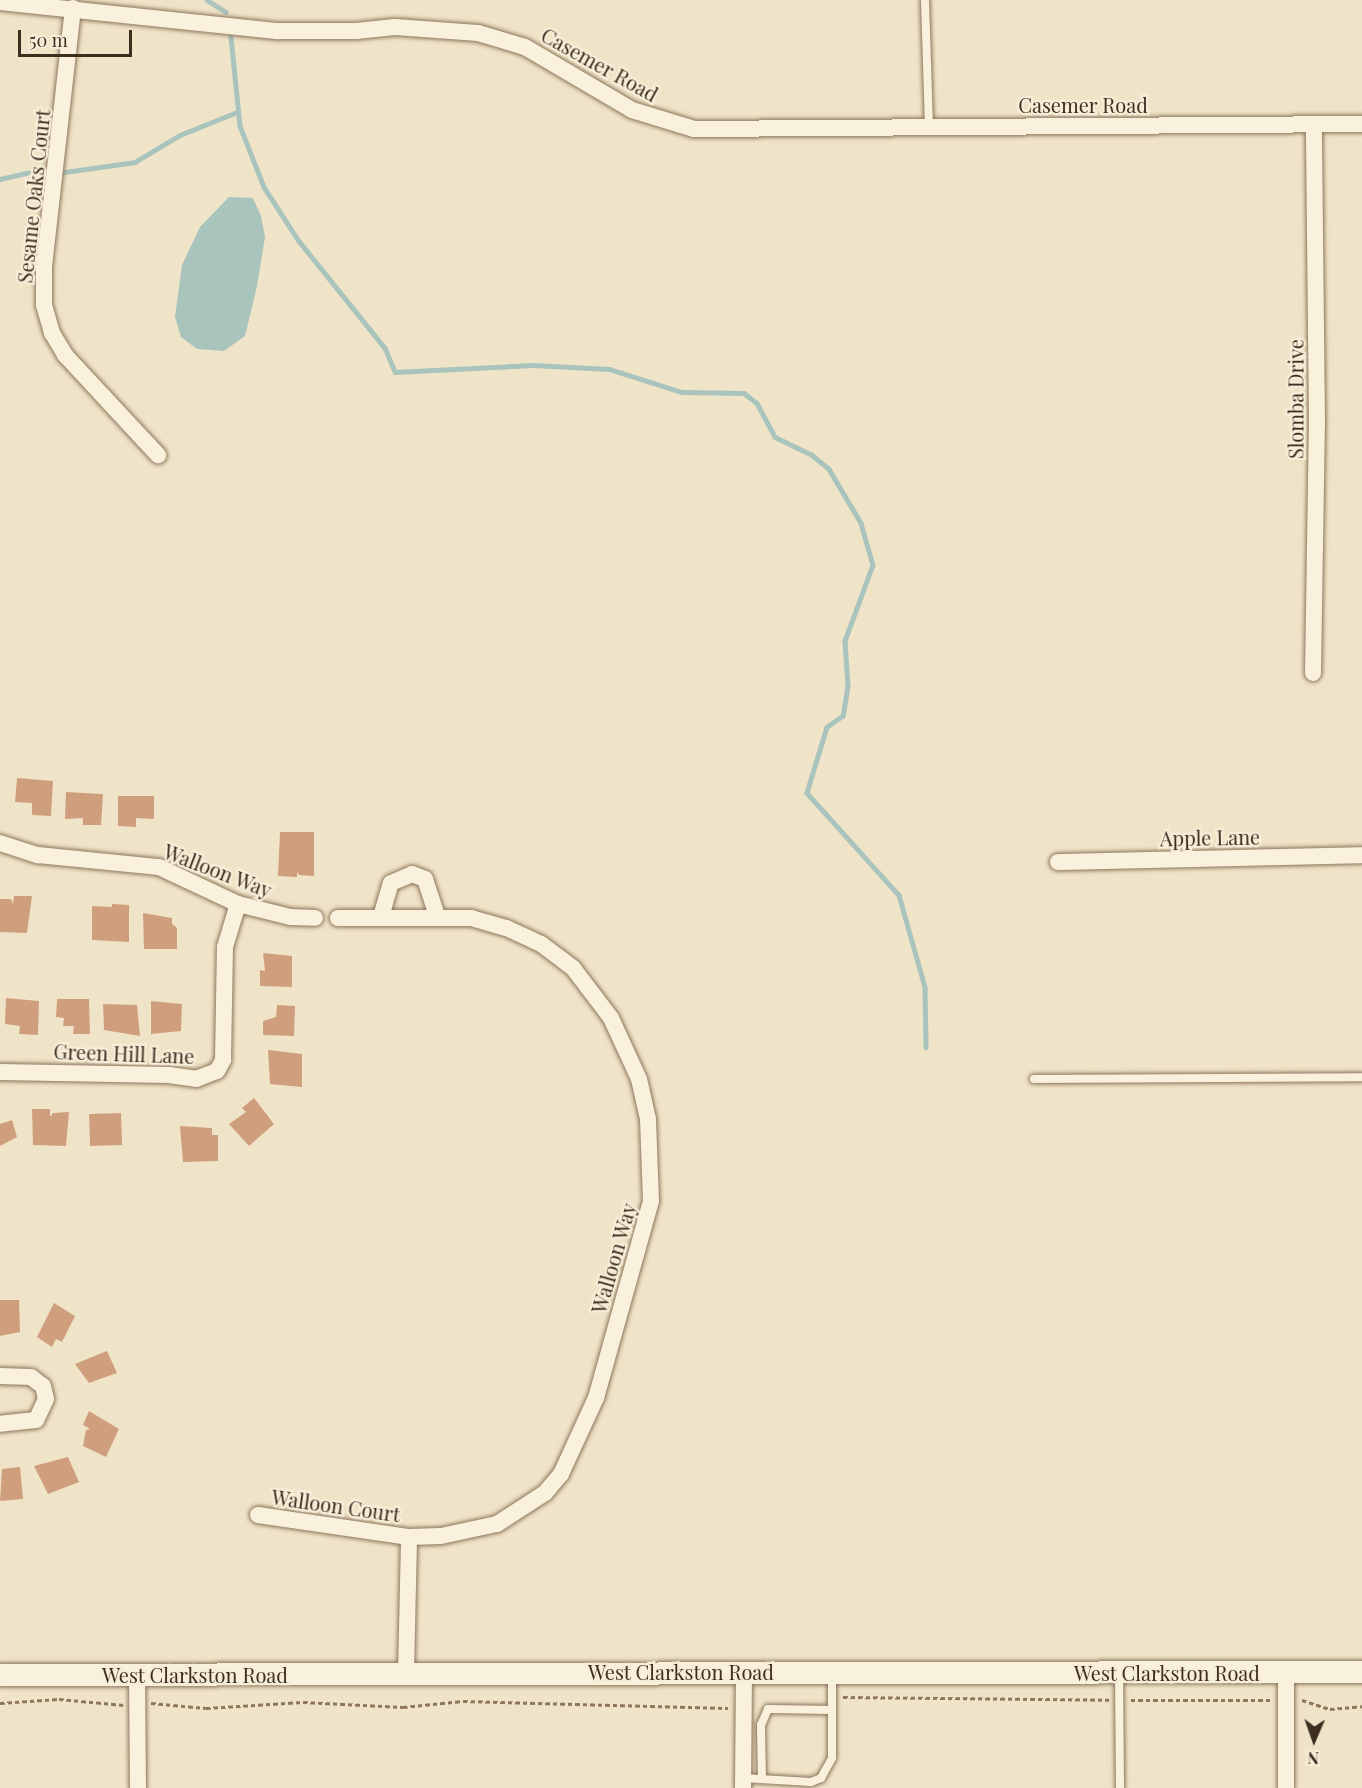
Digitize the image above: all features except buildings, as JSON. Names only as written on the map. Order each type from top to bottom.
[{"type":"main road","name":"West Clarkston Road","points":[[0,1675],[744,1671],[1362,1672]]},
{"type":"street","name":"Casemer Road","points":[[0,2],[278,31],[356,31],[395,27],[478,33],[525,47],[633,110],[694,129],[929,125],[1362,124]]},
{"type":"street","name":"Sesame Oaks Court","points":[[73,8],[44,267],[44,305],[52,333],[65,355],[158,455]]},
{"type":"street","name":"Slomba Drive","points":[[1313,674],[1317,424],[1314,125]]},
{"type":"street","name":"Walloon Way","points":[[0,843],[38,855],[159,867],[238,904],[290,917],[315,918]]},
{"type":"street","name":"Apple Lane","points":[[1058,862],[1362,855]]},
{"type":"street","points":[[381,917],[391,883],[412,873],[425,879],[437,916]]},
{"type":"street","name":"Green Hill Lane","points":[[0,1072],[148,1074],[196,1079],[217,1071],[223,1060],[225,947],[238,904]]},
{"type":"street","name":"Walloon Way","points":[[338,918],[437,916],[472,918],[506,927],[541,944],[573,968],[594,992],[625,1042],[639,1078],[648,1119],[651,1201],[596,1398],[561,1474],[546,1493],[497,1524],[470,1533],[409,1537]]},
{"type":"street","points":[[0,1376],[31,1377],[43,1386],[46,1399],[36,1420],[25,1424],[0,1424]]},
{"type":"street","name":"Walloon Court","points":[[258,1515],[409,1537]]},
{"type":"street","points":[[406,1673],[409,1537]]},
{"type":"street","points":[[743,1783],[744,1671]]},
{"type":"street","points":[[1286,1671],[1286,1788]]},
{"type":"street","points":[[137,1674],[138,1788]]},
{"type":"lane","points":[[925,0],[929,125]]},
{"type":"lane","points":[[1034,1079],[1362,1077]]},
{"type":"lane","points":[[743,1783],[762,1779],[811,1782],[821,1778],[832,1758],[832,1672]]},
{"type":"lane","points":[[1119,1672],[1120,1788]]},
{"type":"lane","points":[[762,1779],[762,1725],[768,1709],[832,1710]]},
{"type":"path","points":[[832,1697],[1286,1700],[1330,1709],[1362,1706]]},
{"type":"path","points":[[0,1703],[58,1699],[206,1708],[303,1702],[403,1707],[463,1701],[744,1709]]},
{"type":"water","points":[[229,197],[253,198],[261,216],[265,237],[257,286],[245,336],[224,351],[197,349],[181,337],[175,317],[182,265],[200,227]]},
{"type":"waterway","points":[[207,0],[226,12]]},
{"type":"waterway","points":[[231,37],[240,126],[264,187],[299,241],[385,348],[395,372],[533,365],[609,369],[682,392],[744,393],[757,403],[775,437],[812,455],[829,469],[861,523],[873,565],[845,641],[848,686],[843,716],[827,727],[807,793],[899,895],[925,987],[926,1047]]},
{"type":"waterway","points":[[58,173],[135,162],[180,135],[237,112]]},
{"type":"waterway","points":[[0,179],[27,173],[50,173]]}]
